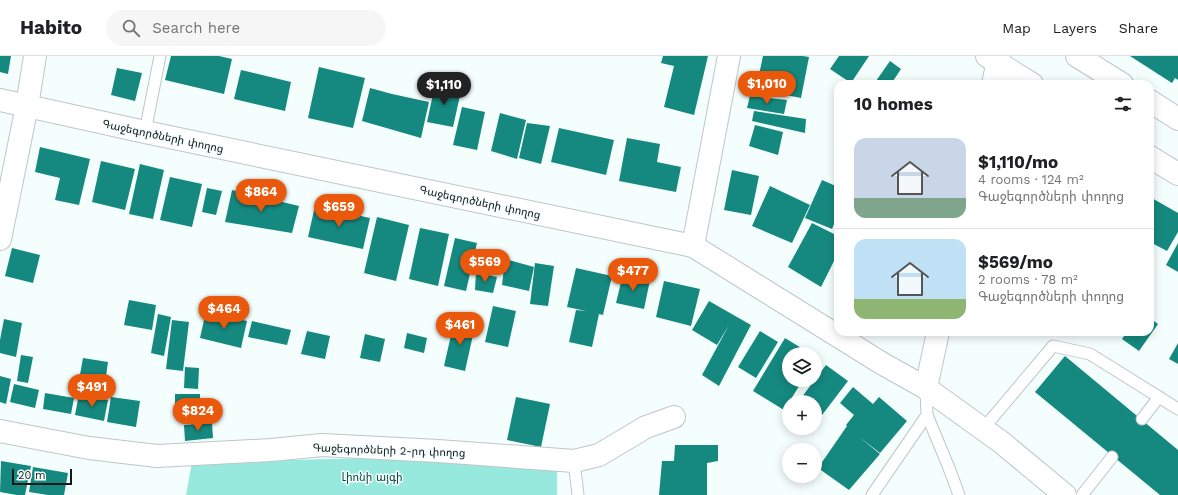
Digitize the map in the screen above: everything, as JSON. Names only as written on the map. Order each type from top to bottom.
[{"type":"street","points":[[0,239],[27,106],[35,56]]},
{"type":"street","points":[[693,246],[729,56]]},
{"type":"street","points":[[1077,56],[1116,80]]},
{"type":"street","points":[[993,80],[995,58]]},
{"type":"street","points":[[995,58],[1026,80]]},
{"type":"street","name":"Գաջեգործների փողոց","points":[[0,100],[145,132],[693,246],[834,334]]},
{"type":"street","points":[[1154,103],[1178,118]]},
{"type":"street","points":[[1154,159],[1178,174]]},
{"type":"street","name":"Գաջեգործների փողոց","points":[[838,336],[926,388],[1001,442],[1065,495]]},
{"type":"street","points":[[926,388],[937,336]]},
{"type":"street","name":"Գաջեգործների 2-րդ փողոց","points":[[0,431],[88,448],[157,456],[322,446],[438,451],[574,461],[599,455],[646,428],[674,417]]},
{"type":"lane","points":[[145,132],[160,56]]},
{"type":"lane","points":[[983,429],[1053,346],[1090,354],[1178,409]]},
{"type":"lane","points":[[926,388],[927,415],[950,468],[959,495]]},
{"type":"lane","points":[[1142,418],[1159,397]]},
{"type":"lane","points":[[872,495],[927,415]]},
{"type":"lane","points":[[1082,495],[1112,457]]},
{"type":"lane","points":[[574,461],[578,495]]},
{"type":"green space","name":"Լիոնի այգի","points":[[375,458],[557,471],[557,495],[186,495],[192,462]]},
{"type":"building","points":[[0,56],[11,56],[8,74],[0,72]]},
{"type":"building","points":[[171,56],[219,56],[232,59],[224,94],[165,80]]},
{"type":"building","points":[[663,56],[708,56],[694,115],[664,107],[674,66],[661,63]]},
{"type":"building","points":[[763,56],[809,57],[801,98],[756,89]]},
{"type":"building","points":[[839,56],[869,56],[853,80],[846,80],[830,69]]},
{"type":"building","points":[[1130,56],[1178,56],[1178,80],[1175,78],[1172,83]]},
{"type":"building","points":[[890,61],[901,69],[894,80],[877,80]]},
{"type":"building","points":[[319,67],[365,78],[353,128],[308,118]]},
{"type":"building","points":[[117,68],[142,73],[135,101],[111,95]]},
{"type":"building","points":[[241,70],[291,82],[285,111],[234,99]]},
{"type":"building","points":[[435,85],[461,91],[453,127],[427,122]]},
{"type":"building","points":[[370,88],[429,102],[421,138],[362,121]]},
{"type":"building","points":[[750,96],[787,100],[784,114],[747,108]]},
{"type":"building","points":[[462,107],[485,112],[477,150],[453,145]]},
{"type":"building","points":[[754,111],[806,119],[805,133],[752,121]]},
{"type":"building","points":[[500,113],[526,120],[517,159],[491,151]]},
{"type":"building","points":[[527,123],[550,126],[541,164],[519,158]]},
{"type":"building","points":[[755,125],[783,132],[778,155],[749,146]]},
{"type":"building","points":[[559,128],[614,140],[606,175],[551,162]]},
{"type":"building","points":[[627,138],[660,144],[657,162],[681,167],[676,192],[619,181]]},
{"type":"building","points":[[40,147],[90,159],[79,205],[55,200],[60,178],[35,172]]},
{"type":"building","points":[[101,161],[135,169],[125,210],[92,202]]},
{"type":"building","points":[[140,164],[164,170],[153,219],[129,214]]},
{"type":"building","points":[[732,170],[759,176],[751,215],[724,210]]},
{"type":"building","points":[[170,177],[202,184],[192,227],[160,220]]},
{"type":"building","points":[[822,180],[834,185],[834,224],[832,229],[805,218]]},
{"type":"building","points":[[770,186],[810,205],[792,243],[752,226]]},
{"type":"building","points":[[207,188],[222,191],[216,215],[202,212]]},
{"type":"building","points":[[232,190],[299,206],[292,233],[225,222]]},
{"type":"building","points":[[1154,199],[1178,213],[1178,232],[1167,251],[1154,244]]},
{"type":"building","points":[[315,206],[370,218],[363,249],[308,237]]},
{"type":"building","points":[[377,217],[409,225],[396,281],[364,273]]},
{"type":"building","points":[[812,223],[834,234],[834,261],[821,287],[788,267]]},
{"type":"building","points":[[420,228],[449,234],[438,286],[409,279]]},
{"type":"building","points":[[455,238],[477,243],[466,291],[444,286]]},
{"type":"building","points":[[1178,243],[1178,272],[1166,265]]},
{"type":"building","points":[[12,248],[40,255],[33,283],[5,276]]},
{"type":"building","points":[[505,259],[534,267],[529,291],[502,285]]},
{"type":"building","points":[[535,263],[554,266],[548,306],[530,304]]},
{"type":"building","points":[[576,268],[612,276],[603,315],[599,314],[592,347],[569,342],[576,310],[586,311],[567,307]]},
{"type":"building","points":[[476,272],[497,277],[493,293],[475,290]]},
{"type":"building","points":[[623,274],[650,280],[644,309],[616,303]]},
{"type":"building","points":[[664,281],[700,289],[691,326],[656,317]]},
{"type":"building","points":[[129,300],[156,305],[152,330],[124,325]]},
{"type":"building","points":[[709,301],[751,325],[719,386],[702,375],[729,325],[717,345],[692,330]]},
{"type":"building","points":[[493,306],[516,311],[508,347],[485,342]]},
{"type":"building","points":[[206,311],[247,321],[241,348],[200,338]]},
{"type":"building","points":[[158,314],[171,317],[164,356],[151,353]]},
{"type":"building","points":[[4,319],[22,323],[16,357],[0,353],[0,340]]},
{"type":"building","points":[[172,320],[189,322],[183,371],[166,369]]},
{"type":"building","points":[[252,321],[291,330],[287,345],[248,337]]},
{"type":"building","points":[[1154,321],[1158,324],[1154,330]]},
{"type":"building","points":[[454,322],[475,326],[465,371],[444,366]]},
{"type":"building","points":[[307,331],[330,336],[325,359],[301,354]]},
{"type":"building","points":[[760,331],[778,342],[756,378],[738,367]]},
{"type":"building","points":[[407,333],[427,338],[424,353],[404,348]]},
{"type":"building","points":[[365,334],[385,339],[380,362],[360,358]]},
{"type":"building","points":[[1124,336],[1150,336],[1139,351],[1122,339]]},
{"type":"building","points":[[785,338],[800,347],[782,347],[782,387],[799,387],[794,395],[782,395],[782,409],[753,391]]},
{"type":"building","points":[[1178,343],[1178,364],[1169,359]]},
{"type":"building","points":[[21,355],[33,357],[28,383],[17,381]]},
{"type":"building","points":[[1065,356],[1178,450],[1178,495],[1160,495],[1035,392]]},
{"type":"building","points":[[83,358],[108,362],[106,376],[110,377],[107,396],[77,391]]},
{"type":"building","points":[[826,365],[848,381],[822,415],[822,395],[803,395],[809,387],[822,387],[822,370]]},
{"type":"building","points":[[185,367],[199,368],[198,389],[184,388]]},
{"type":"building","points":[[0,376],[11,379],[6,404],[0,402]]},
{"type":"building","points":[[14,384],[39,390],[35,408],[10,402]]},
{"type":"building","points":[[853,387],[873,404],[879,397],[907,421],[880,453],[858,436],[880,454],[849,490],[822,471],[822,462],[854,415],[840,403]]},
{"type":"building","points":[[45,393],[74,398],[71,414],[43,409]]},
{"type":"building","points":[[79,394],[108,400],[104,421],[75,415]]},
{"type":"building","points":[[175,394],[200,394],[200,418],[175,418]]},
{"type":"building","points":[[111,397],[140,401],[136,427],[107,422]]},
{"type":"building","points":[[516,397],[550,404],[541,447],[507,440]]},
{"type":"building","points":[[212,423],[213,438],[185,441],[184,425]]},
{"type":"building","points":[[675,445],[718,445],[718,461],[707,463],[707,495],[659,495],[662,461],[674,461]]},
{"type":"building","points":[[1,461],[31,466],[25,495],[0,492]]},
{"type":"building","points":[[33,467],[68,473],[64,495],[48,495],[29,492]]}]
